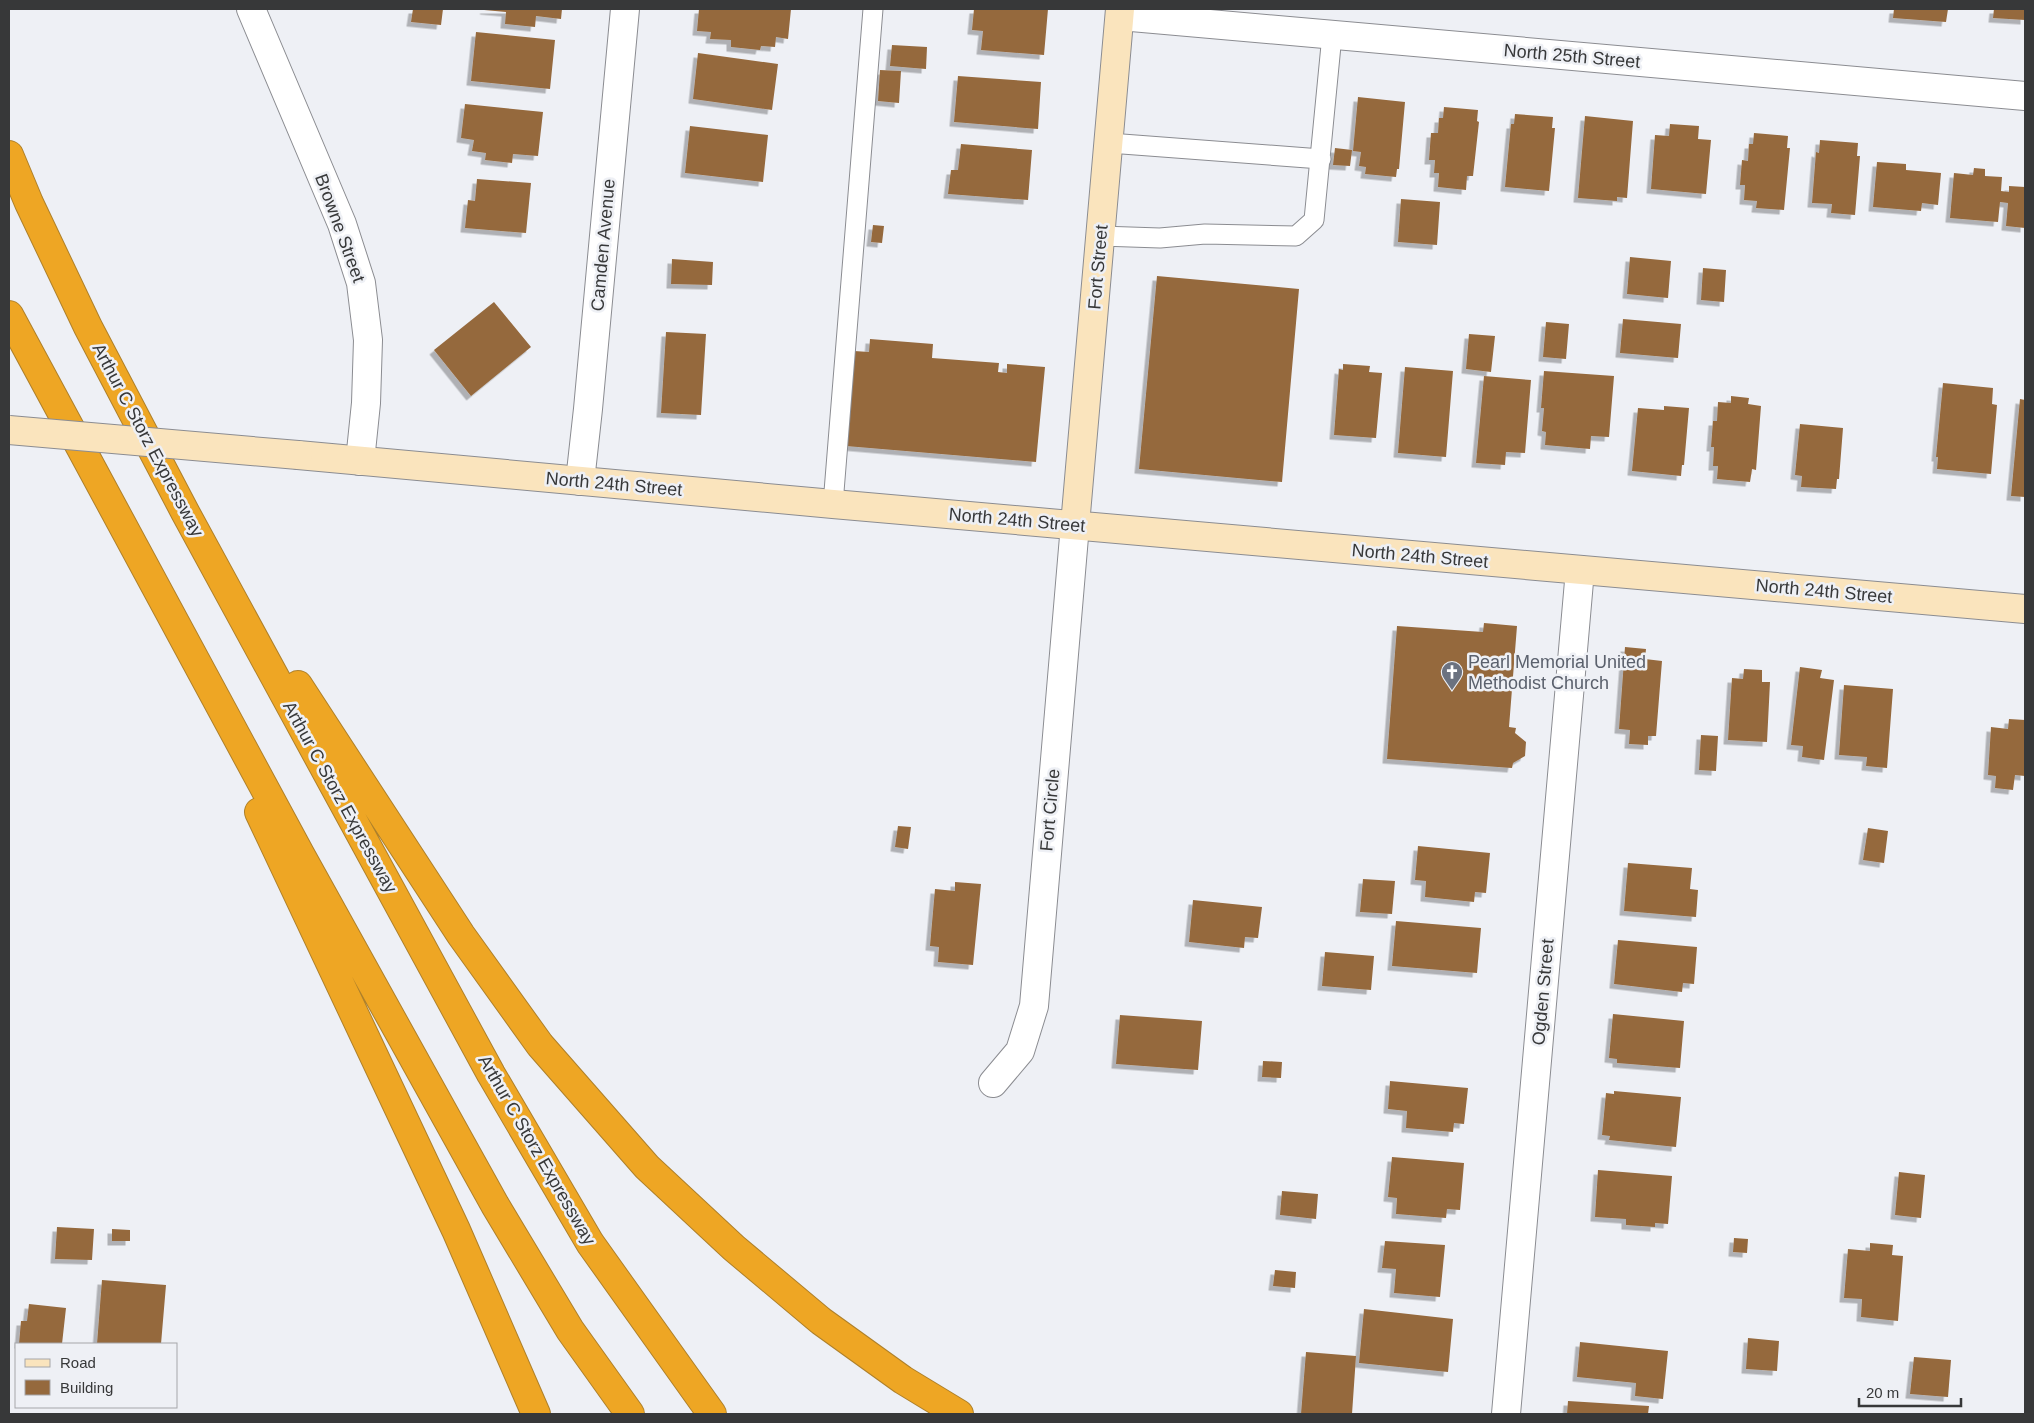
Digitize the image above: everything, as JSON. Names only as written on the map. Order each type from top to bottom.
[{"type":"highway","name":"Arthur C Storz Expressway","points":[[9,155],[29,203],[88,327],[185,512],[491,1074],[590,1243],[712,1414]]},
{"type":"highway","points":[[9,315],[310,871],[495,1205],[570,1330],[630,1414]]},
{"type":"highway","points":[[185,512],[461,935],[540,1045],[648,1167],[734,1248],[821,1321],[903,1380],[959,1414]]},
{"type":"highway","points":[[125,528],[456,1230],[536,1414]]},
{"type":"street","name":"Browne Street","points":[[251,9],[342,224],[361,284],[368,340],[366,403],[360,461]]},
{"type":"street","name":"Camden Avenue","points":[[580,481],[625,9]]},
{"type":"street","name":"North 25th Street","points":[[1120,12],[1332,35],[2025,96]]},
{"type":"street","name":"Fort Street","points":[[1075,525],[1120,12]]},
{"type":"street","name":"North 24th Street","points":[[9,430],[2025,609]]},
{"type":"street","name":"Fort Circle","points":[[993,1083],[1020,1051],[1034,1006],[1075,525]]},
{"type":"street","name":"Ogden Street","points":[[1506,1414],[1580,570]]},
{"type":"lane","points":[[833,504],[873,9]]},
{"type":"lane","points":[[1100,236],[1160,238],[1205,234],[1296,236],[1314,220],[1332,35]]},
{"type":"lane","points":[[1109,143],[1321,159]]},
{"type":"building","points":[[413,9],[443,9],[441,25],[411,22]]},
{"type":"building","points":[[485,9],[562,9],[561,19],[536,16],[535,27],[505,24],[506,12]]},
{"type":"building","points":[[699,9],[791,9],[788,39],[776,37],[775,47],[761,46],[760,50],[731,47],[731,40],[710,39],[711,32],[697,31]]},
{"type":"building","points":[[974,9],[1048,9],[1044,55],[981,50],[983,31],[972,30]]},
{"type":"building","points":[[1894,9],[1948,9],[1946,22],[1893,18]]},
{"type":"building","points":[[1994,9],[2025,9],[2025,20],[1993,18]]},
{"type":"building","points":[[476,32],[555,40],[550,89],[471,81]]},
{"type":"building","points":[[892,45],[927,47],[926,69],[890,66]]},
{"type":"building","points":[[698,53],[778,64],[772,110],[693,99]]},
{"type":"building","points":[[880,70],[901,71],[899,103],[878,101]]},
{"type":"building","points":[[958,76],[1041,82],[1038,129],[954,122]]},
{"type":"building","points":[[1358,97],[1405,102],[1399,169],[1397,169],[1396,177],[1365,174],[1366,167],[1359,166],[1361,152],[1353,151]]},
{"type":"building","points":[[465,104],[543,112],[538,156],[513,154],[512,163],[485,160],[486,153],[472,151],[474,140],[461,138]]},
{"type":"building","points":[[1444,107],[1478,110],[1477,121],[1479,122],[1473,176],[1467,176],[1466,190],[1438,187],[1439,173],[1434,173],[1435,160],[1429,160],[1431,133],[1438,133],[1439,118],[1443,118]]},
{"type":"building","points":[[1515,114],[1553,117],[1552,128],[1555,128],[1549,191],[1505,187],[1511,124],[1514,124]]},
{"type":"building","points":[[1585,116],[1633,121],[1627,198],[1617,197],[1617,201],[1578,198]]},
{"type":"building","points":[[1670,124],[1699,126],[1698,139],[1711,140],[1706,194],[1651,189],[1655,135],[1669,136]]},
{"type":"building","points":[[690,126],[768,135],[763,182],[685,173]]},
{"type":"building","points":[[1754,133],[1788,136],[1787,148],[1790,148],[1784,210],[1756,208],[1757,201],[1744,200],[1745,185],[1740,185],[1742,160],[1748,161],[1749,144],[1753,144]]},
{"type":"building","points":[[1820,140],[1858,143],[1857,156],[1860,156],[1855,215],[1831,213],[1832,204],[1812,203],[1816,152],[1819,153]]},
{"type":"building","points":[[961,144],[1032,150],[1028,200],[948,194],[951,170],[958,170]]},
{"type":"building","points":[[1335,148],[1352,150],[1350,166],[1333,165]]},
{"type":"building","points":[[1877,162],[1906,164],[1906,170],[1941,173],[1938,205],[1922,203],[1921,211],[1873,207]]},
{"type":"building","points":[[1974,168],[1985,169],[1985,176],[2002,177],[2001,191],[2009,192],[2009,186],[2025,187],[2025,228],[2006,226],[2008,203],[2000,202],[1998,222],[1950,218],[1954,173],[1973,175]]},
{"type":"building","points":[[477,179],[531,183],[526,233],[465,228],[468,200],[475,201]]},
{"type":"building","points":[[1401,199],[1440,202],[1437,245],[1398,242]]},
{"type":"building","points":[[873,225],[884,226],[882,243],[871,242]]},
{"type":"building","points":[[1630,257],[1671,261],[1668,298],[1627,294]]},
{"type":"building","points":[[672,259],[713,262],[712,285],[671,284]]},
{"type":"building","points":[[1703,268],[1726,270],[1724,302],[1701,300]]},
{"type":"building","points":[[1157,276],[1299,289],[1282,482],[1139,469]]},
{"type":"building","points":[[494,302],[531,347],[471,396],[434,350]]},
{"type":"building","points":[[1623,319],[1681,324],[1678,358],[1620,353]]},
{"type":"building","points":[[1546,322],[1569,324],[1566,359],[1543,357]]},
{"type":"building","points":[[666,332],[706,334],[701,415],[661,413]]},
{"type":"building","points":[[1469,334],[1495,336],[1491,372],[1466,369]]},
{"type":"building","points":[[870,339],[933,344],[932,358],[999,363],[998,372],[1007,373],[1007,364],[1045,367],[1036,462],[846,446],[854,351],[869,352]]},
{"type":"building","points":[[1343,364],[1370,366],[1369,372],[1382,373],[1376,438],[1334,435],[1339,369],[1343,370]]},
{"type":"building","points":[[1405,367],[1453,371],[1446,457],[1398,453]]},
{"type":"building","points":[[1544,371],[1614,376],[1609,437],[1591,436],[1590,449],[1545,445],[1546,432],[1542,431],[1544,408],[1541,408]]},
{"type":"building","points":[[1484,376],[1531,380],[1525,453],[1506,452],[1505,465],[1476,463]]},
{"type":"building","points":[[1943,383],[1993,388],[1992,404],[1997,405],[1991,474],[1937,469],[1938,457],[1936,457]]},
{"type":"building","points":[[1731,396],[1749,398],[1748,404],[1761,406],[1756,470],[1752,469],[1750,482],[1717,479],[1718,466],[1713,466],[1714,447],[1711,447],[1713,421],[1717,421],[1718,402],[1731,403]]},
{"type":"building","points":[[2020,399],[2025,400],[2025,497],[2011,496]]},
{"type":"building","points":[[1664,406],[1689,408],[1684,465],[1682,465],[1681,476],[1632,471],[1638,408],[1664,410]]},
{"type":"building","points":[[1800,424],[1843,428],[1839,479],[1837,479],[1836,489],[1801,487],[1802,476],[1795,475]]},
{"type":"building","name":"Pearl Memorial United Methodist Church","points":[[1484,623],[1517,626],[1509,727],[1516,728],[1515,733],[1526,742],[1525,756],[1513,763],[1512,768],[1387,759],[1397,626],[1483,632]]},
{"type":"building","points":[[1625,647],[1646,649],[1645,659],[1662,661],[1656,736],[1648,736],[1648,745],[1629,744],[1630,730],[1619,729]]},
{"type":"building","points":[[1800,667],[1822,670],[1820,678],[1834,680],[1824,760],[1802,757],[1803,746],[1791,745]]},
{"type":"building","points":[[1744,669],[1762,670],[1762,682],[1770,682],[1767,742],[1728,740],[1732,678],[1743,679]]},
{"type":"building","points":[[1844,685],[1893,689],[1887,768],[1866,766],[1867,757],[1839,755]]},
{"type":"building","points":[[2009,719],[2025,720],[2025,776],[2015,775],[2013,790],[1995,788],[1996,776],[1988,775],[1991,727],[2008,729]]},
{"type":"building","points":[[1701,735],[1718,736],[1716,771],[1699,770]]},
{"type":"building","points":[[898,826],[911,827],[908,849],[895,847]]},
{"type":"building","points":[[1868,828],[1888,831],[1884,863],[1863,860]]},
{"type":"building","points":[[1418,846],[1490,853],[1486,893],[1475,892],[1474,902],[1425,897],[1426,881],[1415,880]]},
{"type":"building","points":[[1628,863],[1692,868],[1690,889],[1698,890],[1696,917],[1624,911]]},
{"type":"building","points":[[1363,879],[1395,881],[1392,914],[1360,912]]},
{"type":"building","points":[[955,882],[981,884],[973,965],[938,962],[939,947],[930,946],[935,889],[955,891]]},
{"type":"building","points":[[1193,900],[1262,907],[1258,938],[1245,937],[1244,948],[1189,942]]},
{"type":"building","points":[[1396,921],[1481,928],[1477,973],[1392,966]]},
{"type":"building","points":[[1618,940],[1697,947],[1694,984],[1683,983],[1682,992],[1614,984]]},
{"type":"building","points":[[1325,952],[1374,956],[1371,990],[1322,986]]},
{"type":"building","points":[[1613,1014],[1684,1021],[1680,1068],[1617,1063],[1617,1059],[1609,1058]]},
{"type":"building","points":[[1120,1015],[1202,1021],[1198,1070],[1116,1064]]},
{"type":"building","points":[[1263,1061],[1282,1062],[1281,1078],[1262,1077]]},
{"type":"building","points":[[1390,1081],[1468,1088],[1464,1124],[1454,1123],[1453,1132],[1406,1128],[1407,1111],[1388,1109]]},
{"type":"building","points":[[1614,1091],[1681,1097],[1676,1147],[1609,1140],[1610,1136],[1602,1135],[1606,1093],[1614,1094]]},
{"type":"building","points":[[1392,1157],[1464,1163],[1460,1210],[1447,1209],[1446,1218],[1396,1214],[1397,1198],[1388,1197]]},
{"type":"building","points":[[1598,1170],[1672,1176],[1668,1224],[1655,1223],[1655,1227],[1626,1225],[1626,1219],[1595,1217]]},
{"type":"building","points":[[1899,1172],[1925,1175],[1921,1218],[1895,1215]]},
{"type":"building","points":[[1282,1191],[1318,1194],[1316,1219],[1280,1215]]},
{"type":"building","points":[[57,1227],[94,1229],[92,1260],[55,1259]]},
{"type":"building","points":[[112,1229],[130,1230],[130,1241],[112,1241]]},
{"type":"building","points":[[1734,1238],[1748,1239],[1747,1253],[1733,1252]]},
{"type":"building","points":[[1385,1241],[1445,1245],[1440,1297],[1394,1293],[1396,1269],[1382,1268]]},
{"type":"building","points":[[1870,1243],[1893,1245],[1892,1255],[1903,1256],[1898,1321],[1861,1317],[1862,1299],[1844,1298],[1848,1249],[1870,1251]]},
{"type":"building","points":[[1275,1270],[1296,1272],[1295,1288],[1273,1286]]},
{"type":"building","points":[[102,1280],[166,1285],[161,1343],[97,1343]]},
{"type":"building","points":[[29,1304],[66,1308],[62,1343],[19,1343],[21,1321],[27,1321]]},
{"type":"building","points":[[1364,1309],[1453,1319],[1448,1372],[1359,1363]]},
{"type":"building","points":[[1748,1338],[1779,1341],[1777,1371],[1746,1369]]},
{"type":"building","points":[[1580,1342],[1668,1351],[1663,1399],[1635,1396],[1636,1383],[1577,1377]]},
{"type":"building","points":[[1306,1352],[1356,1356],[1352,1414],[1301,1414]]},
{"type":"building","points":[[1914,1357],[1951,1360],[1948,1397],[1910,1394]]},
{"type":"building","points":[[1568,1401],[1649,1406],[1648,1414],[1567,1414]]},
{"type":"place","name":"Pearl Memorial United Methodist Church","points":[[1452,691]]}]
